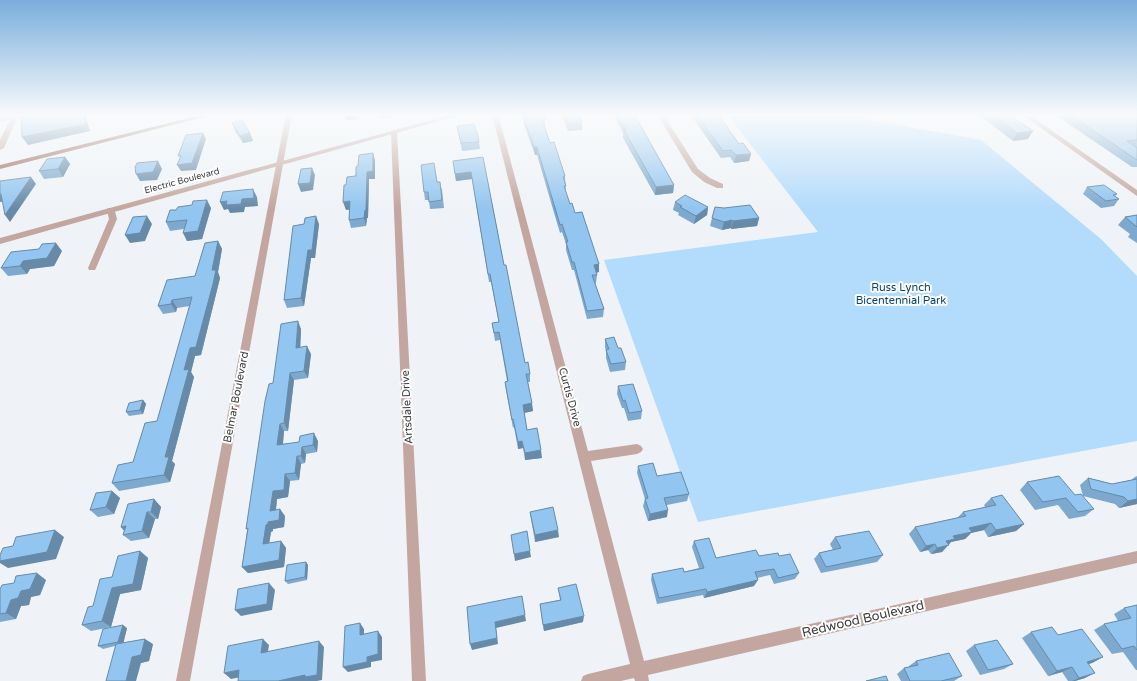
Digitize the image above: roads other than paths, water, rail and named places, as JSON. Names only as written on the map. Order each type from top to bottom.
[{"type":"main road","points":[[0,167],[85,146]]},
{"type":"street","name":"Belmar Boulevard","points":[[183,681],[283,146]]},
{"type":"street","name":"Electric Boulevard","points":[[0,241],[345,146]]},
{"type":"street","name":"Artsdale Drive","points":[[395,146],[419,681]]},
{"type":"street","name":"Curtis Drive","points":[[503,146],[641,675]]},
{"type":"street","points":[[680,146],[695,170],[707,180],[720,186]]},
{"type":"street","points":[[1069,146],[1137,194]]},
{"type":"street","points":[[92,268],[113,219],[111,210]]},
{"type":"street","points":[[585,457],[637,449]]},
{"type":"street","name":"Redwood Boulevard","points":[[588,681],[641,675],[1137,557]]},
{"type":"park label","name":"Russ Lynch Bicentennial Park","points":[[901,293]]}]
